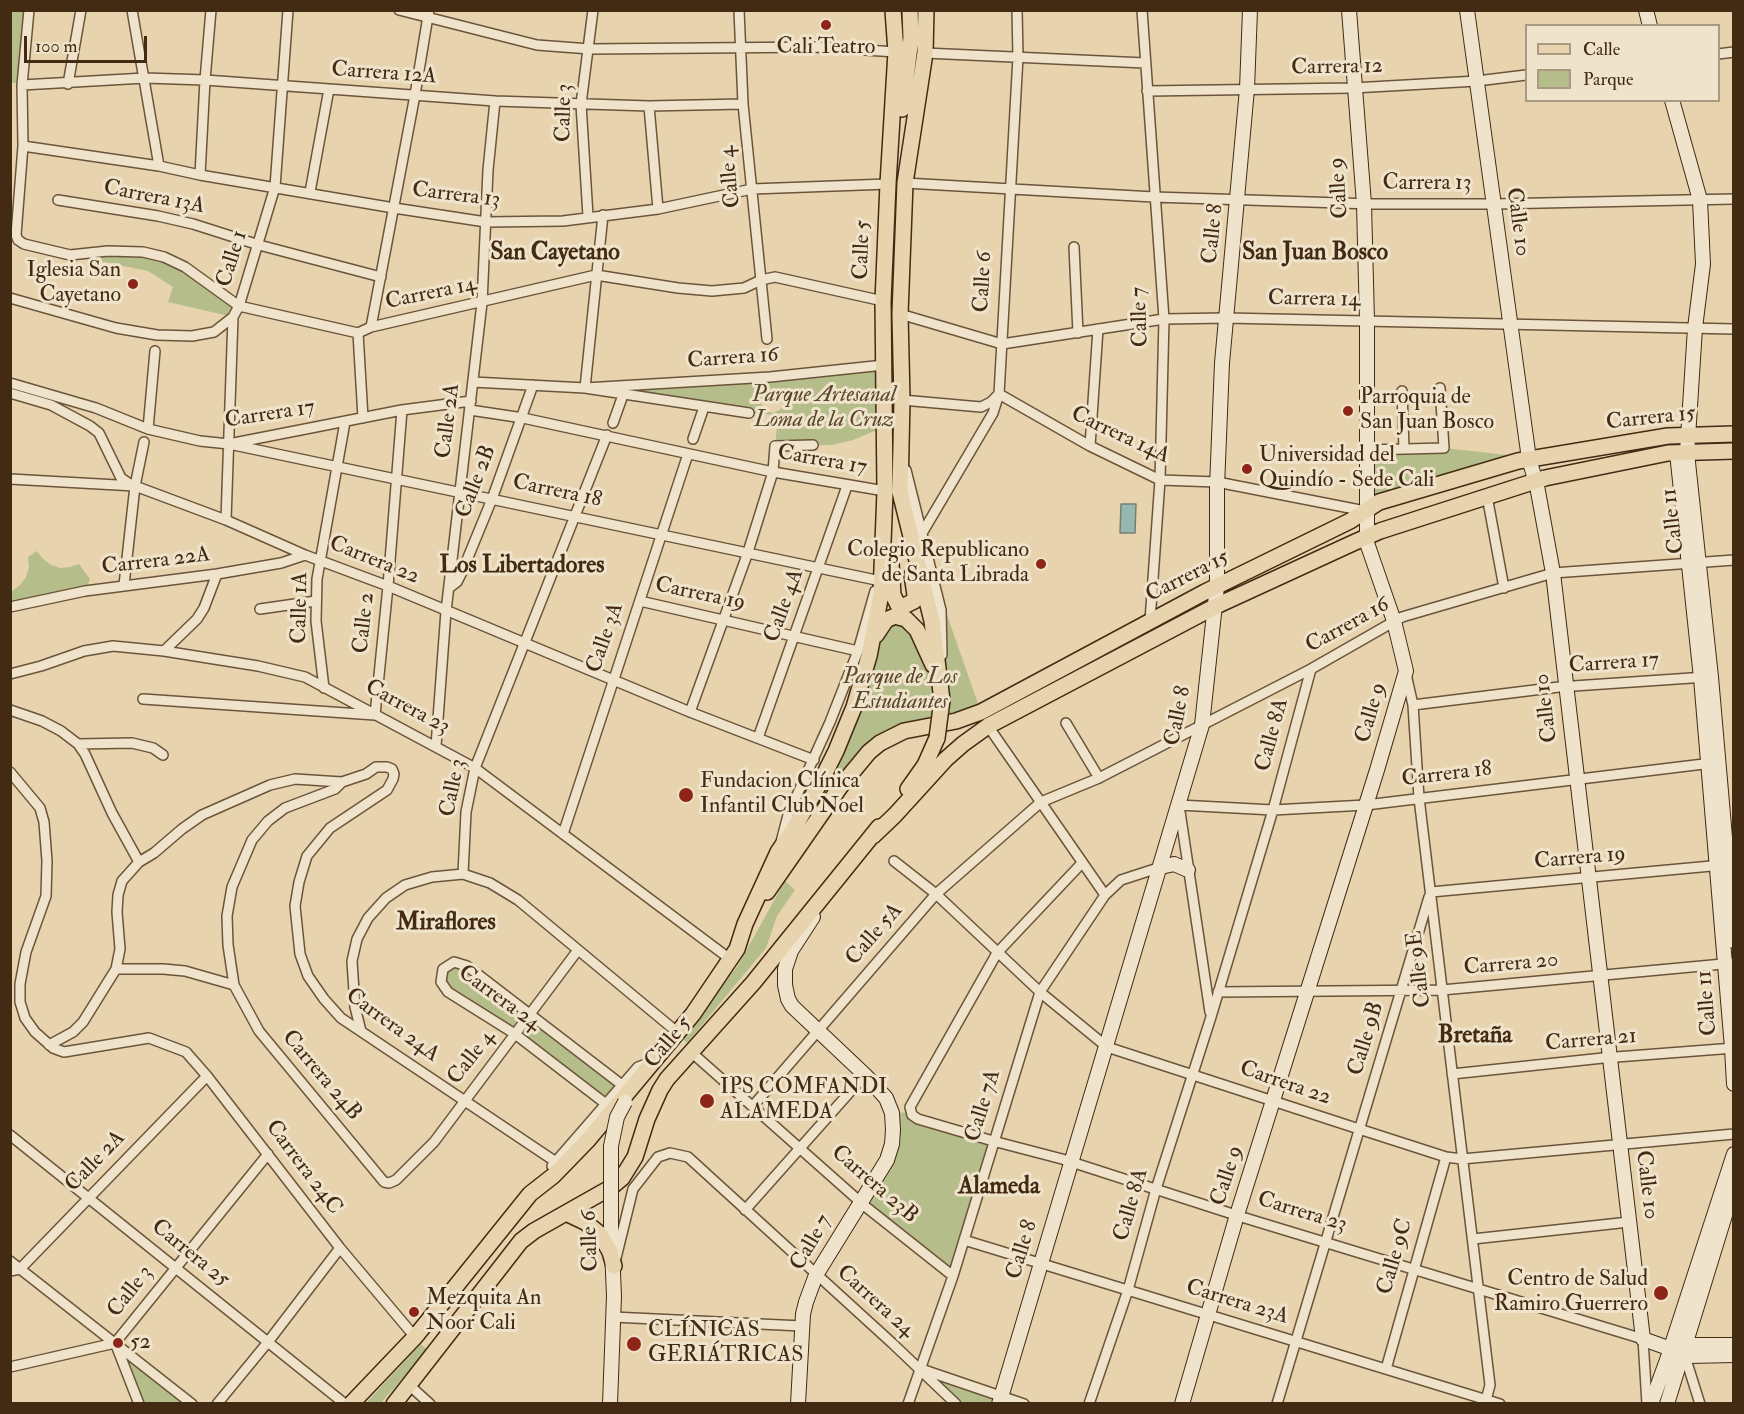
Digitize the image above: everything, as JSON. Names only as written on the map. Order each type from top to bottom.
[{"type":"main road","name":"Calle 5","points":[[394,1404],[517,1245],[529,1234],[610,1188],[626,1173],[635,1157],[647,1119],[660,1090],[690,1052],[753,983],[873,836],[890,810],[914,782],[937,738],[942,700],[932,621],[893,492],[884,365],[883,301],[896,52],[893,10]]},
{"type":"main road","points":[[890,165],[897,142],[909,60],[910,10]]},
{"type":"main road","name":"Calle 5","points":[[351,1404],[415,1337],[530,1194],[554,1169],[588,1140],[622,1095],[693,1014],[736,949],[778,852],[794,830],[836,751],[854,707],[881,594],[893,492],[901,447],[900,314],[905,183],[924,53],[926,10]]},
{"type":"main road","name":"Calle 8","points":[[999,1400],[1202,725],[1216,606],[1217,482],[1222,363],[1247,89],[1250,10]]},
{"type":"main road","name":"Calle 9","points":[[1182,1404],[1406,671],[1394,621],[1366,537],[1367,321],[1364,204],[1353,88],[1349,10]]},
{"type":"main road","name":"Calle 10","points":[[1467,10],[1529,459],[1536,481],[1553,573],[1643,1339]]},
{"type":"main road","name":"Calle 11","points":[[1673,102],[1700,200],[1703,264],[1695,328],[1688,436],[1682,453],[1695,562],[1712,763],[1734,941]]},
{"type":"main road","name":"Carrera 15","points":[[750,913],[775,882],[840,787],[880,742],[904,731],[956,721],[981,712],[1217,586],[1367,511],[1379,502],[1529,459],[1668,436],[1734,434]]},
{"type":"main road","name":"Carrera 15","points":[[873,836],[946,759],[988,726],[1216,606],[1366,537],[1536,481],[1668,453],[1734,451]]},
{"type":"main road","points":[[893,492],[904,527],[915,595],[914,600],[904,606],[898,605],[893,595],[893,492]]},
{"type":"main road","points":[[864,658],[882,623],[891,617],[901,617],[917,630],[940,681]]},
{"type":"main road","points":[[1161,867],[1174,864],[1188,870]]},
{"type":"main road","name":"Calle 11","points":[[1725,865],[1734,1084]]},
{"type":"main road","points":[[838,879],[791,951],[785,969],[785,985],[792,1006],[865,1075]]},
{"type":"main road","name":"Calle 7","points":[[798,1404],[802,1326],[806,1302],[816,1275],[886,1160],[892,1144],[892,1113],[886,1098],[865,1075]]},
{"type":"main road","name":"Calle 6","points":[[610,1404],[614,1266],[611,1225],[611,1146],[622,1095]]},
{"type":"main road","points":[[1667,1404],[1677,1349],[1734,1154]]},
{"type":"main road","points":[[1677,1349],[1734,1186]]},
{"type":"main road","points":[[566,1213],[585,1222],[600,1234],[610,1252],[614,1266]]},
{"type":"main road","name":"Carrera 23","points":[[1643,1339],[1677,1349],[1689,1356],[1734,1355]]},
{"type":"main road","name":"Carrera 23","points":[[1677,1349],[1692,1346],[1734,1345]]},
{"type":"main road","name":"Calle 10","points":[[1649,1404],[1677,1349]]},
{"type":"street","points":[[29,10],[22,85],[23,146],[16,235],[18,240],[24,244],[70,255],[108,251],[143,252],[165,257],[185,267],[239,306],[358,333],[363,418]]},
{"type":"street","points":[[68,84],[81,10]]},
{"type":"street","points":[[132,10],[159,166]]},
{"type":"street","points":[[200,175],[211,10]]},
{"type":"street","name":"Calle 1","points":[[226,520],[233,317],[239,306],[259,245],[275,188],[288,10]]},
{"type":"street","points":[[399,10],[428,15],[537,45],[590,49],[819,47],[896,52]]},
{"type":"street","name":"Calle 3","points":[[588,216],[581,105],[590,49],[593,10]]},
{"type":"street","name":"Calle 4","points":[[739,10],[743,104],[767,339]]},
{"type":"street","name":"Calle 6","points":[[921,535],[993,413],[999,394],[1018,57],[1017,10]]},
{"type":"street","name":"Calle 7","points":[[1142,10],[1164,319],[1160,480],[1150,621]]},
{"type":"street","points":[[371,327],[428,15]]},
{"type":"street","points":[[924,53],[1146,63]]},
{"type":"street","name":"Carrera 12","points":[[1147,91],[1353,88],[1477,81],[1525,75]]},
{"type":"street","name":"Carrera 12A","points":[[22,85],[145,78],[581,105],[743,104]]},
{"type":"street","points":[[310,192],[329,89]]},
{"type":"street","name":"Calle 2A","points":[[436,746],[446,611],[482,303],[488,170],[495,101]]},
{"type":"street","points":[[649,106],[658,209]]},
{"type":"street","name":"Carrera 13","points":[[23,146],[159,166],[275,188],[486,222],[555,221],[658,209],[752,189],[888,184]]},
{"type":"street","name":"Carrera 13","points":[[905,183],[1154,197],[1364,204],[1734,199]]},
{"type":"street","name":"Carrera 13A","points":[[58,200],[158,216],[381,277]]},
{"type":"street","points":[[585,388],[603,215]]},
{"type":"street","points":[[1074,247],[1078,333]]},
{"type":"street","name":"Carrera 14","points":[[358,333],[371,327],[596,275],[712,291],[744,288],[761,280],[782,278],[883,301]]},
{"type":"street","points":[[10,298],[116,327],[157,335],[192,336],[214,332],[233,317]]},
{"type":"street","name":"Carrera 14","points":[[900,314],[1002,344],[1164,319],[1226,318],[1734,329]]},
{"type":"street","points":[[1090,446],[1098,329]]},
{"type":"street","points":[[148,429],[155,351]]},
{"type":"street","name":"Carrera 16","points":[[473,382],[585,388],[770,378],[884,365]]},
{"type":"street","name":"Carrera 17","points":[[10,383],[75,401],[148,429],[200,441],[229,444],[402,410],[471,406],[773,472],[893,492]]},
{"type":"street","name":"Calle 2B","points":[[449,588],[457,582],[462,572],[523,418],[533,385]]},
{"type":"street","name":"Carrera 16","points":[[585,388],[749,413]]},
{"type":"street","points":[[1367,450],[1444,448],[1440,388]]},
{"type":"street","points":[[1402,391],[1404,449]]},
{"type":"street","points":[[10,393],[51,405],[90,426],[99,433],[121,478],[135,486]]},
{"type":"street","points":[[902,400],[981,407],[992,402],[999,394]]},
{"type":"street","name":"Carrera 14A","points":[[999,394],[1090,446],[1160,480],[1217,482],[1367,511]]},
{"type":"street","points":[[613,423],[623,395]]},
{"type":"street","points":[[693,439],[704,407]]},
{"type":"street","name":"Calle 2","points":[[375,715],[402,410]]},
{"type":"street","name":"Calle 1A","points":[[324,688],[316,621],[317,579],[345,422]]},
{"type":"street","name":"Calle 3","points":[[464,874],[466,812],[475,768],[607,435]]},
{"type":"street","points":[[124,585],[135,486],[144,442]]},
{"type":"street","name":"Carrera 18","points":[[229,444],[575,516],[747,555],[876,580]]},
{"type":"street","points":[[690,712],[747,555],[773,472],[775,446],[813,446]]},
{"type":"street","name":"Calle 5","points":[[901,447],[942,621],[940,681]]},
{"type":"street","name":"Calle 3A","points":[[563,834],[612,678],[640,602],[688,454]]},
{"type":"street","name":"Carrera 22","points":[[10,478],[135,486],[226,520],[305,555],[388,586],[690,712],[814,760]]},
{"type":"street","name":"Calle 4A","points":[[758,738],[847,486]]},
{"type":"street","name":"Calle 5","points":[[778,852],[788,815],[864,658],[876,580],[879,509],[893,492]]},
{"type":"street","points":[[1487,496],[1504,588]]},
{"type":"street","name":"Carrera 22A","points":[[10,607],[124,585],[217,574],[280,563],[305,555]]},
{"type":"street","name":"Carrera 16","points":[[1041,802],[1099,778],[1311,669],[1394,621],[1553,573],[1734,560]]},
{"type":"street","points":[[164,651],[204,608],[217,574]]},
{"type":"street","points":[[260,609],[316,601]]},
{"type":"street","name":"Carrera 19","points":[[640,602],[794,636],[864,658]]},
{"type":"street","name":"Carrera 23","points":[[10,674],[84,651],[113,646],[164,651],[305,677],[475,768],[730,959]]},
{"type":"street","name":"Calle 8A","points":[[1089,1404],[1128,1290],[1156,1189],[1273,810],[1311,669]]},
{"type":"street","name":"Calle 9E","points":[[1406,671],[1413,705],[1419,798],[1490,1385],[1485,1401]]},
{"type":"street","name":"Carrera 17","points":[[1413,705],[1566,687],[1706,677]]},
{"type":"street","points":[[143,699],[375,715]]},
{"type":"street","points":[[10,710],[42,721],[61,731],[78,744],[139,862]]},
{"type":"street","points":[[1066,723],[1099,778]]},
{"type":"street","points":[[988,726],[1105,895]]},
{"type":"street","points":[[78,744],[132,743],[153,748],[163,755]]},
{"type":"street","name":"Carrera 18","points":[[1179,805],[1273,810],[1366,805],[1712,763]]},
{"type":"street","name":"Carrera 24B","points":[[387,767],[376,767],[366,774],[342,782],[335,789],[285,808],[268,821],[252,840],[232,887],[228,916],[228,945],[234,985],[259,1031],[384,1182],[389,1183]]},
{"type":"street","name":"Carrera 24A","points":[[387,767],[392,769],[394,774],[387,790],[330,828],[307,856],[295,906],[300,954],[308,976],[341,1018],[463,1100],[554,1169]]},
{"type":"street","points":[[10,772],[40,808],[44,822],[47,861],[46,896],[26,952],[20,984],[20,1002],[25,1018],[35,1032],[50,1045],[74,1032],[116,969],[120,949],[118,895],[122,881],[139,862],[202,815],[270,785],[295,779],[342,782]]},
{"type":"street","name":"Calle 5A","points":[[753,1106],[936,894],[1041,802]]},
{"type":"street","name":"Calle 8A","points":[[1179,805],[1210,1017]]},
{"type":"street","name":"Carrera 22","points":[[894,861],[936,894],[1040,992],[1107,1047],[1193,1073],[1359,1129],[1446,1157],[1462,1159],[1734,1134]]},
{"type":"street","points":[[997,953],[1082,863]]},
{"type":"street","name":"Carrera 19","points":[[1431,892],[1725,865]]},
{"type":"street","name":"Calle 7A","points":[[908,1404],[953,1276],[1040,992],[1105,895],[1121,880],[1161,867]]},
{"type":"street","points":[[361,1031],[355,1007],[352,961],[357,939],[368,918],[386,898],[405,885],[432,877],[464,874],[490,883],[518,900],[677,1032]]},
{"type":"street","name":"Calle 9B","points":[[1277,1404],[1431,892]]},
{"type":"street","name":"Calle 4","points":[[389,1183],[396,1180],[434,1142],[463,1100],[578,950]]},
{"type":"street","name":"Carrera 23","points":[[997,953],[910,1107],[910,1112],[918,1119],[1070,1162],[1326,1243],[1643,1339]]},
{"type":"street","name":"Carrera 24","points":[[461,963],[529,1015],[622,1095],[515,1034],[443,988],[441,982],[443,969],[448,964],[461,963]]},
{"type":"street","name":"Carrera 20","points":[[1218,992],[1442,990],[1730,963]]},
{"type":"street","points":[[116,969],[185,971],[234,985]]},
{"type":"street","name":"Carrera 24C","points":[[50,1045],[64,1052],[149,1038],[186,1052],[340,1248],[415,1337]]},
{"type":"street","name":"Carrera 21","points":[[1452,1074],[1733,1048]]},
{"type":"street","name":"Carrera 23B","points":[[690,1052],[860,1202],[953,1276]]},
{"type":"street","points":[[745,1210],[865,1075]]},
{"type":"street","name":"Calle 2A","points":[[15,1270],[207,1076]]},
{"type":"street","name":"Carrera 25","points":[[10,1135],[345,1404]]},
{"type":"street","name":"Carrera 24","points":[[614,1266],[633,1189],[657,1157],[670,1153],[688,1158],[956,1404]]},
{"type":"street","name":"Calle 3","points":[[10,1367],[115,1343],[268,1154]]},
{"type":"street","name":"Calle 9C","points":[[1386,1369],[1446,1157]]},
{"type":"street","points":[[1473,1239],[1629,1222]]},
{"type":"street","name":"Carrera 23A","points":[[964,1240],[1500,1404]]},
{"type":"street","points":[[218,1404],[340,1248]]},
{"type":"street","points":[[10,1262],[15,1270],[115,1343],[192,1404]]},
{"type":"street","points":[[613,1317],[802,1326]]},
{"type":"street","name":"Calle 10","points":[[1643,1339],[1649,1404]]},
{"type":"street","points":[[115,1343],[139,1404]]},
{"type":"street","points":[[1677,1349],[1700,1404]]},
{"type":"street","points":[[919,1368],[999,1400],[1024,1404]]},
{"type":"street","points":[[408,1384],[430,1404]]},
{"type":"green space","points":[[11,11],[29,11],[18,84],[11,82]]},
{"type":"green space","points":[[108,251],[164,257],[239,306],[233,317],[168,302],[173,287],[148,271],[70,255]]},
{"type":"green space","name":"Parque Artesanal Loma de la Cruz","points":[[884,365],[886,428],[832,445],[775,446],[778,416],[623,395],[620,385]],"holes":[[[771,391],[780,394],[784,401],[781,409],[773,413],[765,411],[761,403],[764,395]]]},
{"type":"green space","points":[[1444,448],[1517,456],[1367,511],[1367,450]]},
{"type":"green space","points":[[37,551],[51,565],[60,568],[79,564],[90,579],[85,591],[11,607],[11,592],[26,577],[29,567],[28,557]]},
{"type":"green space","name":"Parque de Los Estudiantes","points":[[941,610],[947,615],[981,712],[904,731],[824,798],[822,779],[878,630],[901,617],[939,680]]},
{"type":"green space","points":[[785,881],[795,890],[777,916],[766,948],[687,1043],[680,1036],[737,967]]},
{"type":"green space","points":[[461,963],[622,1085],[606,1104],[443,988],[443,969]]},
{"type":"green space","points":[[910,1112],[993,1141],[953,1276],[866,1207],[887,1160],[892,1113]]},
{"type":"green space","points":[[115,1343],[192,1403],[139,1403]]},
{"type":"green space","points":[[421,1344],[427,1350],[381,1403],[365,1404]]},
{"type":"green space","points":[[919,1368],[1000,1397],[999,1403],[956,1403]]},
{"type":"water","points":[[1121,504],[1136,504],[1135,533],[1120,533]]},
{"type":"place","name":"Cali Teatro","points":[[826,25]]},
{"type":"place","name":"Iglesia San Cayetano","points":[[133,284]]},
{"type":"place","name":"Parroquia de San Juan Bosco","points":[[1348,411]]},
{"type":"place","name":"Universidad del Quindío - Sede Cali","points":[[1247,469]]},
{"type":"place","name":"Colegio Republicano de Santa Librada","points":[[1041,564]]},
{"type":"place","name":"Fundacion Clínica Infantil Club Noel","points":[[686,795]]},
{"type":"place","name":"IPS COMFANDI ALAMEDA","points":[[707,1101]]},
{"type":"place","name":"Centro de Salud Ramiro Guerrero","points":[[1661,1293]]},
{"type":"place","name":"Mezquita An Noor Cali","points":[[414,1312]]},
{"type":"place","name":"52","points":[[118,1343]]},
{"type":"place","name":"CLÍNICAS GERIÁTRICAS","points":[[634,1344]]},
{"type":"district","name":"San Cayetano","points":[[555,254]]},
{"type":"district","name":"San Juan Bosco","points":[[1315,254]]},
{"type":"district","name":"Los Libertadores","points":[[522,567]]},
{"type":"district","name":"Miraflores","points":[[446,924]]},
{"type":"district","name":"Bretaña","points":[[1475,1037]]},
{"type":"district","name":"Alameda","points":[[999,1188]]}]
